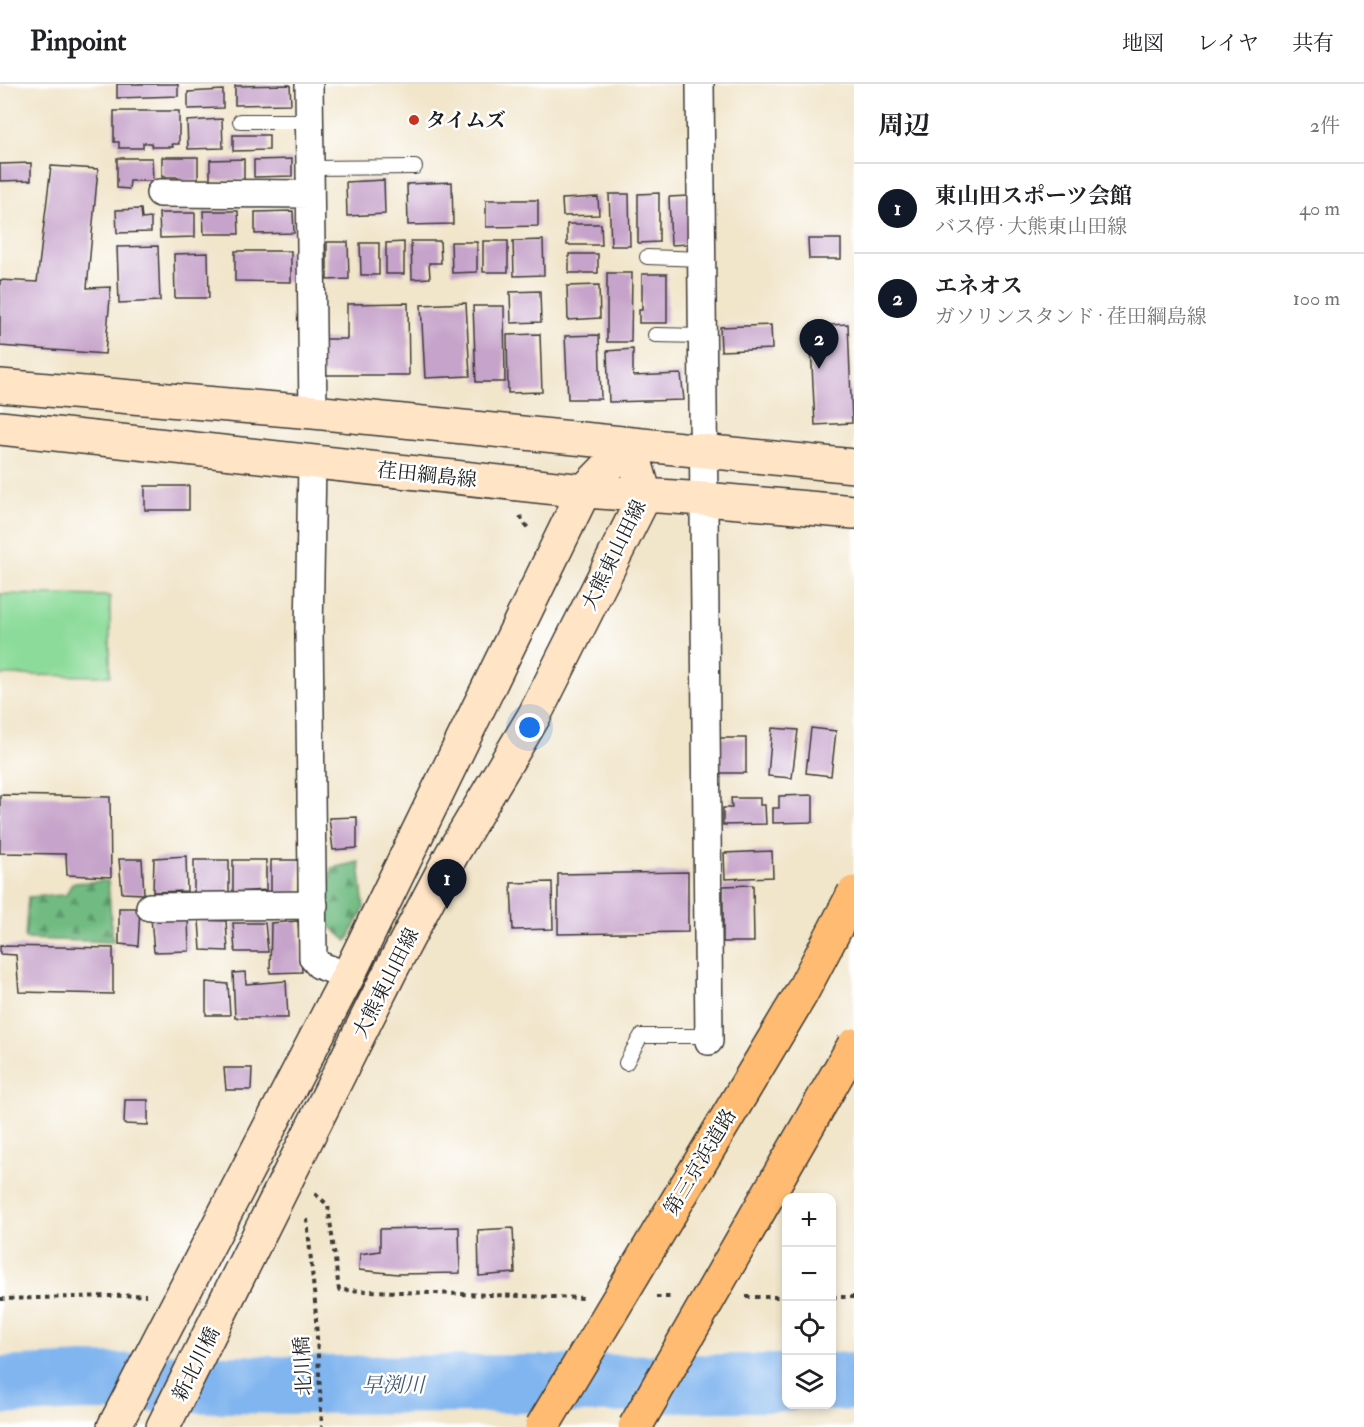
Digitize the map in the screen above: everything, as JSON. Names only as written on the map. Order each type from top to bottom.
[{"type":"highway","name":"第三京浜道路","points":[[542,1427],[801,994],[854,893]]},
{"type":"highway","points":[[635,1427],[854,1045]]},
{"type":"street","points":[[309,84],[313,412]]},
{"type":"street","points":[[700,84],[709,1039]]},
{"type":"street","points":[[160,193],[310,181]]},
{"type":"street","points":[[0,386],[313,412],[854,466]]},
{"type":"street","name":"荏田綱島線","points":[[0,428],[584,491],[854,512]]},
{"type":"street","name":"大熊東山田線","points":[[180,1298],[348,976],[584,491],[630,444],[645,495],[534,716],[452,854],[391,970],[228,1300]]},
{"type":"street","points":[[312,462],[309,633],[313,958],[319,964],[348,976]]},
{"type":"street","points":[[150,907],[314,905]]},
{"type":"street","points":[[114,1427],[180,1298]]},
{"type":"street","name":"新北川橋","points":[[163,1427],[228,1300]]},
{"type":"lane","points":[[240,122],[309,121]]},
{"type":"lane","points":[[310,181],[415,167]]},
{"type":"lane","points":[[647,257],[702,259]]},
{"type":"lane","points":[[655,335],[702,336]]},
{"type":"lane","points":[[626,1063],[641,1036],[709,1039]]},
{"type":"path","points":[[515,515],[520,516],[533,536]]},
{"type":"path","points":[[291,1171],[328,1205],[339,1290],[554,1298]]},
{"type":"path","name":"北川橋","points":[[307,1219],[315,1302],[322,1427]]},
{"type":"path","points":[[836,1297],[854,1297]]},
{"type":"path","points":[[0,1299],[180,1298]]},
{"type":"green space","points":[[0,594],[110,596],[110,676],[0,675]]},
{"type":"green space","points":[[359,862],[364,909],[347,941],[324,921],[331,868]]},
{"type":"green space","points":[[108,881],[113,942],[25,939],[28,897],[66,895],[72,883]]},
{"type":"building","points":[[117,84],[178,84],[178,96],[117,98]]},
{"type":"building","points":[[290,85],[291,104],[235,105],[235,86]]},
{"type":"building","points":[[223,90],[223,108],[188,109],[188,92]]},
{"type":"building","points":[[114,111],[179,111],[179,144],[172,144],[173,147],[152,147],[151,143],[143,143],[143,148],[119,148],[119,142],[114,142]]},
{"type":"building","points":[[222,119],[223,148],[188,149],[187,121]]},
{"type":"building","points":[[233,135],[269,135],[269,150],[233,151]]},
{"type":"building","points":[[162,157],[198,157],[198,181],[178,182],[178,177],[162,177]]},
{"type":"building","points":[[117,158],[152,158],[153,181],[130,181],[129,189],[117,188]]},
{"type":"building","points":[[244,159],[244,180],[210,180],[210,160]]},
{"type":"building","points":[[292,159],[292,176],[254,177],[254,160]]},
{"type":"building","points":[[31,163],[31,180],[0,181],[0,164]]},
{"type":"building","points":[[51,166],[98,169],[87,288],[111,287],[105,354],[0,346],[0,280],[37,282]]},
{"type":"building","points":[[384,180],[385,214],[347,216],[346,182]]},
{"type":"building","points":[[452,182],[453,224],[408,225],[407,184]]},
{"type":"building","points":[[659,193],[659,242],[638,243],[638,194]]},
{"type":"building","points":[[609,194],[629,194],[630,246],[611,246]]},
{"type":"building","points":[[688,196],[689,244],[671,245],[669,197]]},
{"type":"building","points":[[598,197],[599,215],[563,216],[562,199]]},
{"type":"building","points":[[486,200],[538,200],[538,226],[486,227]]},
{"type":"building","points":[[141,209],[142,219],[151,218],[151,232],[117,233],[116,210]]},
{"type":"building","points":[[203,211],[238,211],[239,234],[204,234]]},
{"type":"building","points":[[293,211],[294,233],[255,234],[255,212]]},
{"type":"building","points":[[159,213],[195,213],[195,237],[160,238]]},
{"type":"building","points":[[567,224],[601,224],[602,245],[567,245]]},
{"type":"building","points":[[808,239],[841,239],[841,259],[809,259]]},
{"type":"building","points":[[543,240],[544,275],[514,276],[513,241]]},
{"type":"building","points":[[411,241],[440,241],[441,263],[429,263],[430,278],[412,279]]},
{"type":"building","points":[[483,241],[508,241],[508,272],[483,272]]},
{"type":"building","points":[[327,242],[348,242],[349,279],[327,280]]},
{"type":"building","points":[[404,242],[404,274],[386,274],[386,243]]},
{"type":"building","points":[[451,242],[477,242],[477,272],[452,273]]},
{"type":"building","points":[[360,243],[379,243],[379,275],[361,275]]},
{"type":"building","points":[[158,246],[160,301],[119,303],[117,247]]},
{"type":"building","points":[[235,251],[291,251],[291,282],[235,281]]},
{"type":"building","points":[[208,253],[209,298],[175,298],[174,254]]},
{"type":"building","points":[[569,254],[598,254],[598,273],[569,273]]},
{"type":"building","points":[[607,273],[632,273],[631,342],[607,342]]},
{"type":"building","points":[[642,274],[667,274],[667,323],[639,323],[639,310],[642,310]]},
{"type":"building","points":[[599,285],[600,318],[568,320],[567,286]]},
{"type":"building","points":[[540,291],[541,322],[511,323],[510,292]]},
{"type":"building","points":[[408,303],[409,375],[319,375],[318,339],[347,339],[347,304]]},
{"type":"building","points":[[466,303],[470,376],[425,378],[421,305]]},
{"type":"building","points":[[473,306],[504,306],[505,382],[476,382]]},
{"type":"building","points":[[848,324],[852,423],[815,425],[810,326]]},
{"type":"building","points":[[771,325],[772,349],[721,351],[720,327]]},
{"type":"building","points":[[540,334],[542,392],[508,393],[507,335]]},
{"type":"building","points":[[599,335],[601,399],[568,399],[565,336]]},
{"type":"building","points":[[633,349],[633,376],[681,374],[684,400],[609,402],[607,351]]},
{"type":"building","points":[[145,486],[189,486],[189,510],[145,510]]},
{"type":"building","points":[[772,728],[798,730],[792,778],[768,776]]},
{"type":"building","points":[[811,728],[836,731],[831,776],[806,773]]},
{"type":"building","points":[[719,738],[746,738],[746,773],[720,773]]},
{"type":"building","points":[[0,795],[110,797],[111,877],[67,875],[66,854],[0,853]]},
{"type":"building","points":[[813,795],[813,822],[773,823],[773,808],[779,808],[779,796]]},
{"type":"building","points":[[731,798],[760,798],[760,805],[765,805],[766,824],[723,825],[723,808],[732,808]]},
{"type":"building","points":[[357,817],[357,848],[333,850],[329,818]]},
{"type":"building","points":[[772,851],[773,877],[725,879],[724,853]]},
{"type":"building","points":[[186,856],[187,891],[153,892],[154,858]]},
{"type":"building","points":[[119,859],[142,859],[144,894],[122,893]]},
{"type":"building","points":[[194,860],[229,860],[229,894],[194,894]]},
{"type":"building","points":[[233,860],[266,860],[266,890],[233,892]]},
{"type":"building","points":[[271,860],[300,860],[298,892],[271,894]]},
{"type":"building","points":[[688,872],[688,932],[558,934],[558,874]]},
{"type":"building","points":[[552,882],[553,929],[513,930],[511,883]]},
{"type":"building","points":[[753,885],[754,942],[723,942],[723,886]]},
{"type":"building","points":[[119,908],[140,908],[138,946],[119,944]]},
{"type":"building","points":[[151,918],[188,918],[189,951],[154,952]]},
{"type":"building","points":[[199,920],[226,921],[228,951],[201,950]]},
{"type":"building","points":[[298,921],[302,972],[270,973],[271,923]]},
{"type":"building","points":[[233,923],[265,923],[268,952],[235,952]]},
{"type":"building","points":[[0,946],[113,948],[113,994],[19,992],[16,955],[0,954]]},
{"type":"building","points":[[245,972],[246,984],[286,981],[288,1018],[235,1018],[233,973]]},
{"type":"building","points":[[206,982],[228,984],[230,1015],[206,1015]]},
{"type":"building","points":[[224,1068],[252,1068],[251,1090],[226,1090]]},
{"type":"building","points":[[125,1100],[148,1100],[148,1125],[124,1124]]},
{"type":"building","points":[[459,1227],[460,1273],[398,1274],[359,1270],[360,1254],[380,1251],[380,1229]]},
{"type":"building","points":[[513,1228],[515,1273],[479,1276],[478,1230]]},
{"type":"waterway","name":"早渕川","points":[[836,1382],[854,1381]]},
{"type":"waterway","name":"早渕川","points":[[0,1386],[86,1382],[283,1385],[782,1383]]},
{"type":"place","name":"タイムズ","points":[[414,120]]},
{"type":"place","name":"エネオス","points":[[819,369]]},
{"type":"place","name":"東山田スポーツ会館","points":[[447,909]]}]
